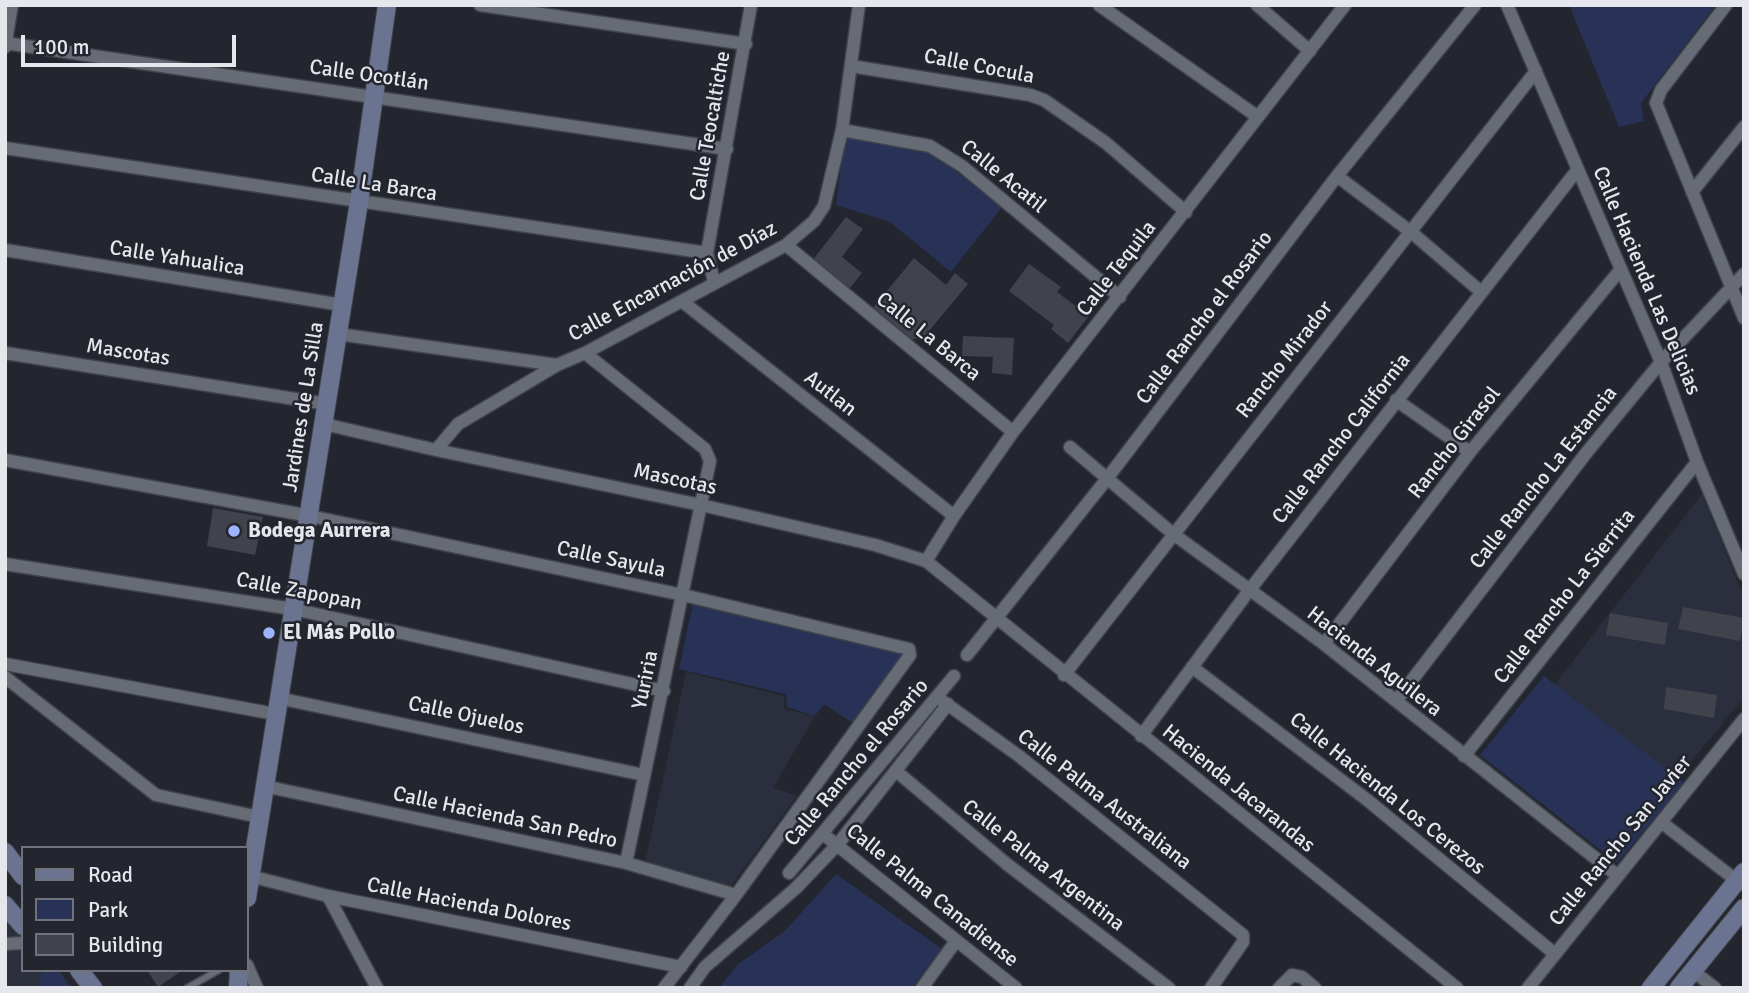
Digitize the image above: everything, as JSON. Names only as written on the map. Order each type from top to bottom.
[{"type":"street","points":[[5,44],[12,5]]},
{"type":"street","name":"Jardines de La Silla","points":[[248,891],[310,516],[387,5]]},
{"type":"street","points":[[480,5],[746,44]]},
{"type":"street","name":"Calle Teocaltiche","points":[[707,253],[751,5]]},
{"type":"street","name":"Calle Encarnación de Díaz","points":[[436,450],[458,425],[557,365],[683,302],[714,282],[786,245],[814,221],[824,206],[842,130],[859,5]]},
{"type":"street","points":[[1099,5],[1258,117]]},
{"type":"street","points":[[1257,5],[1310,51]]},
{"type":"street","name":"Calle Tequila","points":[[926,561],[1013,432],[1121,297],[1345,5]]},
{"type":"street","name":"Calle Rancho el Rosario","points":[[967,655],[1105,480],[1337,176],[1475,5]]},
{"type":"street","name":"Calle Hacienda Las Delicias","points":[[1507,5],[1661,362],[1697,462],[1744,574]]},
{"type":"street","points":[[1726,5],[1656,98],[1658,114],[1744,318]]},
{"type":"street","name":"Calle Ocotlán","points":[[5,44],[727,149]]},
{"type":"street","name":"Calle Cocula","points":[[851,66],[1044,100],[1106,143],[1186,212]]},
{"type":"street","name":"Rancho Mirador","points":[[1064,675],[1172,533],[1536,71]]},
{"type":"street","points":[[1692,191],[1744,127]]},
{"type":"street","name":"Calle Acatil","points":[[842,130],[930,146],[962,166],[1121,297]]},
{"type":"street","name":"Calle La Barca","points":[[5,148],[707,253]]},
{"type":"street","name":"Calle Rancho California","points":[[1141,736],[1248,592],[1578,169]]},
{"type":"street","points":[[1337,176],[1411,232],[1480,292]]},
{"type":"street","name":"Calle La Barca","points":[[786,245],[1013,432]]},
{"type":"street","name":"Calle Yahualica","points":[[5,250],[342,305]]},
{"type":"street","points":[[707,253],[714,282]]},
{"type":"street","name":"Rancho Girasol","points":[[1324,644],[1471,452],[1621,269]]},
{"type":"street","name":"Calle Rancho La Estancia","points":[[1396,701],[1587,452],[1661,362],[1744,274]]},
{"type":"street","name":"Autlan","points":[[683,302],[954,516]]},
{"type":"street","points":[[338,334],[557,365]]},
{"type":"street","name":"Mascotas","points":[[5,353],[327,404]]},
{"type":"street","points":[[585,353],[705,449],[710,461],[701,505]]},
{"type":"street","points":[[1396,400],[1471,452]]},
{"type":"street","name":"Mascotas","points":[[324,424],[875,545],[926,561],[998,618]]},
{"type":"street","name":"Hacienda Aguilera","points":[[1070,447],[1105,480],[1172,533],[1248,592],[1324,644],[1618,876]]},
{"type":"street","name":"Calle Sayula","points":[[5,460],[310,516],[683,595],[911,650],[736,895]]},
{"type":"street","name":"Calle Rancho La Sierrita","points":[[1464,756],[1697,462]]},
{"type":"street","name":"Yuriria","points":[[626,863],[701,505]]},
{"type":"street","name":"Calle Zapopan","points":[[5,564],[293,609],[664,691]]},
{"type":"street","name":"Hacienda Jacarandas","points":[[998,618],[1064,675],[1457,988]]},
{"type":"street","name":"Calle Ojuelos","points":[[5,664],[277,706],[644,775]]},
{"type":"street","name":"Calle Hacienda Los Cerezos","points":[[1192,667],[1366,799],[1555,954]]},
{"type":"street","name":"Calle Rancho el Rosario","points":[[789,873],[942,700],[954,676]]},
{"type":"street","points":[[5,677],[156,795],[259,817]]},
{"type":"street","points":[[690,988],[705,967],[796,888],[838,844],[896,771],[942,700]]},
{"type":"street","name":"Calle Palma Australiana","points":[[942,700],[1019,756],[1244,937],[1211,988]]},
{"type":"street","name":"Calle Rancho San Javier","points":[[1528,988],[1744,719]]},
{"type":"street","name":"Calle Palma Argentina","points":[[896,771],[1008,865],[1169,988]]},
{"type":"street","name":"Calle Hacienda San Pedro","points":[[264,786],[626,863],[736,895]]},
{"type":"street","points":[[1651,988],[1741,880],[1661,822]]},
{"type":"street","name":"Calle Palma Canadiense","points":[[823,834],[1016,988]]},
{"type":"street","points":[[5,852],[15,873]]},
{"type":"street","name":"Calle Hacienda Dolores","points":[[250,876],[328,896],[681,967]]},
{"type":"street","points":[[664,988],[736,895]]},
{"type":"street","points":[[328,896],[377,988]]},
{"type":"street","points":[[5,905],[21,924]]},
{"type":"street","points":[[1679,988],[1744,908]]},
{"type":"street","points":[[922,988],[956,941]]},
{"type":"street","points":[[248,967],[257,988]]},
{"type":"street","points":[[1693,971],[1715,988]]},
{"type":"street","points":[[81,972],[93,988]]},
{"type":"street","points":[[1279,988],[1292,975],[1302,978],[1315,988]]},
{"type":"lane","points":[[187,988],[215,972]]},
{"type":"shaded area","points":[[1702,494],[1744,598],[1744,698],[1672,784],[1551,689]]},
{"type":"shaded area","points":[[686,672],[784,696],[784,709],[815,716],[773,788],[797,796],[730,887],[644,867]]},
{"type":"shaded area","points":[[5,899],[21,919],[21,972],[60,972],[72,988],[5,988]]},
{"type":"green space","points":[[1569,5],[1716,5],[1641,103],[1644,121],[1619,127]]},
{"type":"green space","points":[[845,136],[932,153],[1002,207],[951,272],[890,222],[836,205]]},
{"type":"green space","points":[[693,603],[904,655],[853,723],[824,704],[815,716],[787,707],[786,694],[679,669]]},
{"type":"green space","points":[[1544,676],[1684,783],[1617,863],[1480,755]]},
{"type":"green space","points":[[836,874],[942,949],[912,988],[719,988],[738,964],[785,931]]},
{"type":"green space","points":[[42,972],[59,972],[70,988],[38,988]]},
{"type":"building","points":[[846,217],[863,229],[842,257],[862,273],[849,289],[812,261]]},
{"type":"building","points":[[914,258],[946,285],[955,273],[968,284],[924,337],[910,340],[872,309]]},
{"type":"building","points":[[1029,264],[1061,287],[1057,292],[1089,316],[1068,343],[1051,329],[1054,325],[1009,291]]},
{"type":"building","points":[[963,336],[1014,338],[1012,375],[992,373],[993,357],[962,356]]},
{"type":"building","name":"Bodega Aurrera","points":[[213,508],[263,517],[255,555],[207,546]]},
{"type":"building","points":[[1683,607],[1744,618],[1740,641],[1678,629]]},
{"type":"building","points":[[1610,613],[1668,623],[1665,645],[1606,635]]},
{"type":"building","points":[[1666,687],[1717,695],[1714,718],[1664,709]]},
{"type":"building","points":[[148,972],[180,972],[158,987]]},
{"type":"place","name":"Bodega Aurrera","points":[[234,531]]},
{"type":"place","name":"El Más Pollo","points":[[269,633]]}]
